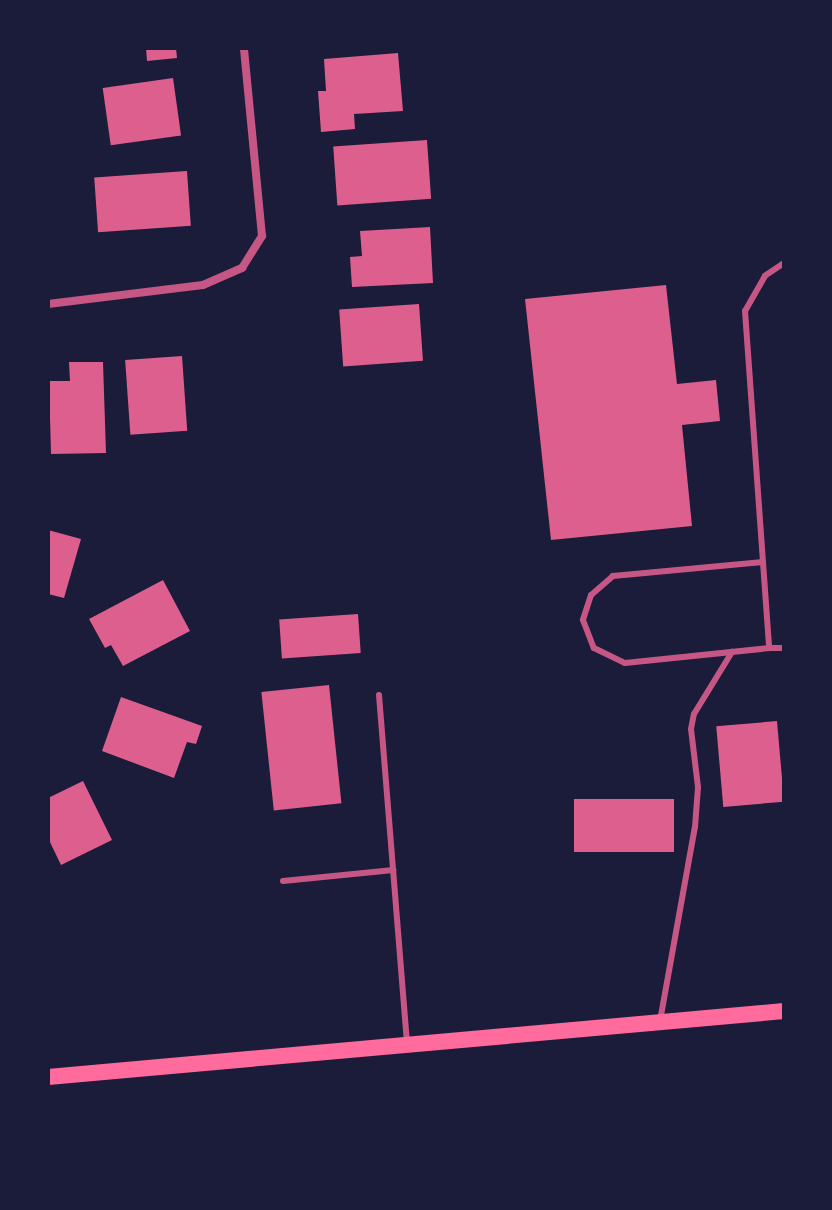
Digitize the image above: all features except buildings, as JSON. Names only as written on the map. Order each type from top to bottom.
[{"type":"main road","points":[[48,1077],[784,1011]]},
{"type":"street","points":[[48,304],[203,285],[242,268],[262,236],[244,48]]},
{"type":"lane","points":[[769,648],[745,311],[765,276],[784,263]]},
{"type":"lane","points":[[763,562],[613,576],[591,595],[583,620],[594,648],[625,663],[784,648]]},
{"type":"lane","points":[[660,1021],[695,827],[698,787],[694,714],[732,652]]},
{"type":"lane","points":[[379,695],[407,1044]]},
{"type":"lane","points":[[283,881],[393,870]]}]
